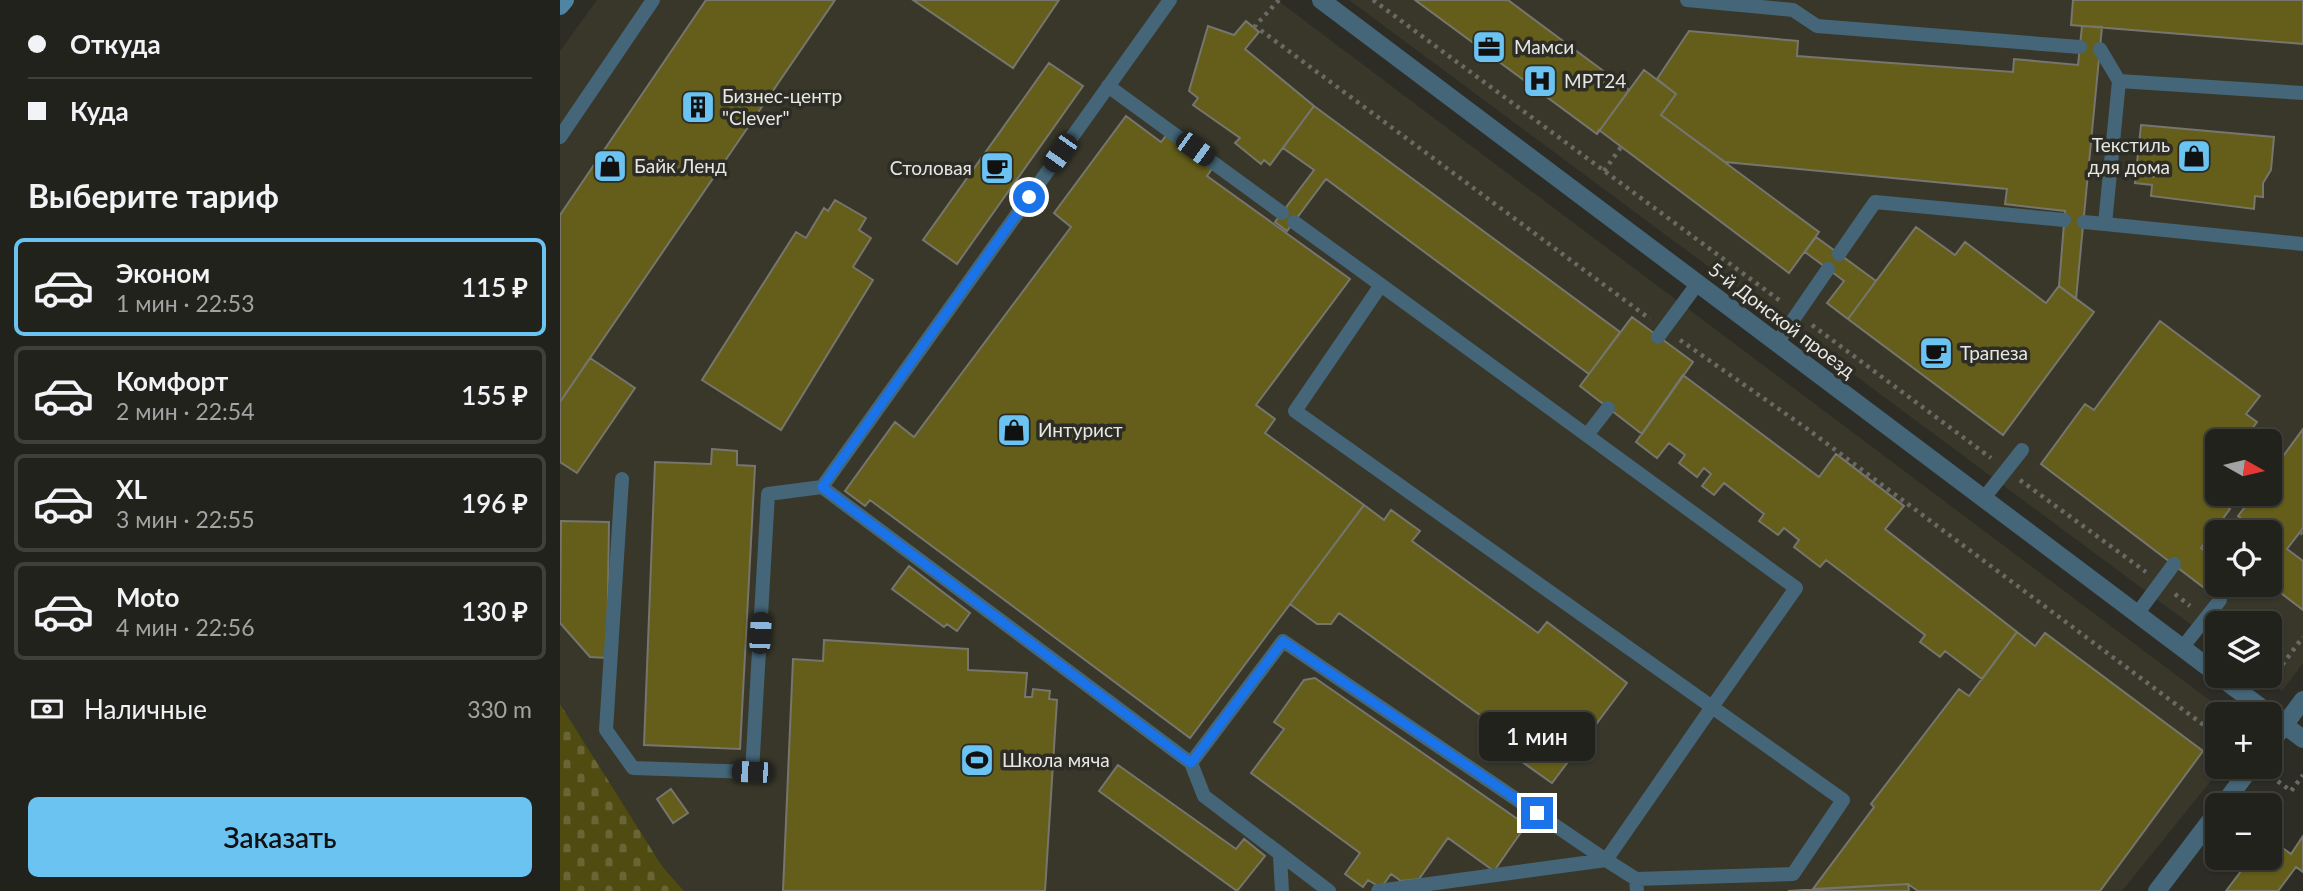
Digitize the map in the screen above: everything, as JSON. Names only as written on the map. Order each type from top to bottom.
[{"type":"main road","points":[[560,6],[565,0]]},
{"type":"street","name":"5-й Донской проезд","points":[[1321,0],[2205,665]]},
{"type":"street","name":"5-й Донской проезд","points":[[2236,688],[2303,738]]},
{"type":"street","points":[[2282,727],[2303,700]]},
{"type":"street","points":[[2157,891],[2205,828]]},
{"type":"lane","points":[[560,137],[653,0]]},
{"type":"lane","points":[[822,487],[1170,0]]},
{"type":"lane","points":[[1687,0],[1793,10],[1817,26],[2080,47]]},
{"type":"lane","points":[[2100,49],[2119,80],[2105,224]]},
{"type":"lane","points":[[2119,80],[2303,93]]},
{"type":"lane","points":[[1108,86],[1282,213]]},
{"type":"lane","points":[[1839,254],[1875,202],[2064,220]]},
{"type":"lane","points":[[1294,222],[1796,588],[1606,860],[1378,891]]},
{"type":"lane","points":[[2084,222],[2303,244]]},
{"type":"lane","points":[[1777,342],[1828,269]]},
{"type":"lane","points":[[1661,333],[1698,283]]},
{"type":"lane","points":[[1191,763],[1283,641],[1606,860],[1636,885],[1793,874],[1843,800],[1295,411],[1381,285]]},
{"type":"lane","points":[[1587,435],[1608,408]]},
{"type":"lane","points":[[1984,498],[2022,450]]},
{"type":"lane","points":[[622,479],[606,730],[634,768],[752,772],[768,495],[822,487],[1191,763],[1205,796],[1280,857],[1329,891]]},
{"type":"lane","points":[[2137,614],[2174,564]]},
{"type":"lane","points":[[2182,648],[2220,600]]},
{"type":"lane","points":[[1280,857],[1282,891]]},
{"type":"path","points":[[1279,0],[1255,26],[1661,333],[1806,428],[2205,726]]},
{"type":"path","points":[[1604,171],[1621,147]]},
{"type":"path","points":[[2282,665],[2303,638]]},
{"type":"path","points":[[2275,779],[2291,791],[2303,775]]},
{"type":"shaded area","points":[[597,0],[1277,0],[2212,702],[2205,702],[2205,779],[2212,779],[2122,891],[684,891],[662,866],[560,704],[560,51]]},
{"type":"shaded area","points":[[1349,0],[2303,0],[2303,663],[2282,691],[2278,688],[2282,688],[2282,611],[2205,611],[2205,635]]},
{"type":"green space","points":[[560,704],[662,866],[684,891],[560,891]]},
{"type":"building","name":"Бизнес-центр \"Clever\"","points":[[706,0],[835,0],[560,402],[560,215]]},
{"type":"building","points":[[913,0],[1059,0],[1013,68]]},
{"type":"building","points":[[1415,0],[1508,0],[1629,90],[1597,134]]},
{"type":"building","points":[[2073,0],[2303,0],[2303,44],[2071,25]]},
{"type":"building","points":[[1246,21],[1259,32],[1245,49],[1314,106],[1270,165],[1264,160],[1261,164],[1235,143],[1240,138],[1193,105],[1198,98],[1189,91],[1208,26],[1234,35]]},
{"type":"building","points":[[2082,26],[2102,27],[2076,299],[2059,286],[2065,211],[2005,204],[2007,189],[1725,162],[1661,115],[1676,94],[1657,79],[1689,31],[1798,41],[1797,56],[2013,72],[2014,59],[2078,65]]},
{"type":"building","points":[[1049,63],[1083,86],[957,264],[923,240]]},
{"type":"building","points":[[1644,70],[1676,94],[1661,115],[1819,232],[1789,273],[1600,130]]},
{"type":"building","points":[[1314,106],[1620,332],[1589,374],[1326,179],[1287,231],[1275,222],[1314,170],[1283,148]]},
{"type":"building","points":[[1126,116],[1161,142],[1169,132],[1214,166],[1207,176],[1350,279],[1256,405],[1275,419],[1265,433],[1364,505],[1190,738],[870,500],[865,506],[845,491],[895,422],[914,437],[1071,227],[1054,213]]},
{"type":"building","points":[[2141,125],[2274,137],[2271,170],[2263,183],[2263,197],[2255,196],[2254,209],[2151,196],[2152,185],[2135,183],[2136,175],[2153,177],[2155,165],[2137,163]]},
{"type":"building","points":[[835,200],[866,218],[859,230],[871,238],[853,267],[873,280],[781,430],[702,380],[796,232],[806,238],[824,208],[828,211]]},
{"type":"building","points":[[1916,227],[1955,255],[1965,242],[2046,303],[2059,286],[2094,312],[2003,435],[1848,319]]},
{"type":"building","points":[[1816,237],[1876,281],[1848,319],[1827,303],[1844,281],[1805,252]]},
{"type":"building","points":[[1632,317],[1693,362],[1642,434],[1580,386]]},
{"type":"building","points":[[2160,321],[2260,396],[2246,414],[2257,422],[2252,429],[2205,429],[2205,506],[2226,506],[2230,509],[2222,520],[2205,520],[2205,543],[2201,548],[2205,551],[2205,588],[2041,464],[2085,404],[2094,410]]},
{"type":"building","points":[[590,358],[635,388],[577,473],[560,462],[560,402]]},
{"type":"building","points":[[1683,375],[1819,477],[1836,454],[1904,506],[1885,529],[2017,632],[1982,679],[1945,651],[1940,657],[1920,642],[1925,635],[1826,560],[1820,567],[1794,547],[1799,540],[1784,528],[1778,535],[1759,521],[1764,514],[1724,483],[1714,495],[1702,486],[1711,474],[1704,468],[1697,477],[1679,463],[1685,455],[1669,443],[1657,458],[1636,442]]},
{"type":"building","points":[[2303,429],[2303,528],[2287,549],[2303,561],[2303,610],[2282,594],[2282,520],[2243,520],[2238,516],[2246,506],[2282,506],[2282,458]]},
{"type":"building","points":[[712,449],[737,451],[737,465],[755,466],[740,749],[644,745],[655,462],[711,464]]},
{"type":"building","points":[[1364,505],[1384,520],[1391,510],[1420,531],[1412,541],[1538,633],[1547,622],[1627,683],[1552,783],[1504,749],[1513,739],[1339,613],[1331,624],[1317,624],[1290,604]]},
{"type":"building","points":[[561,521],[609,522],[607,658],[590,657],[560,623]]},
{"type":"building","points":[[909,566],[970,613],[957,631],[947,624],[944,627],[892,589]]},
{"type":"building","points":[[2017,632],[2035,646],[2045,633],[2203,751],[2100,891],[1918,891],[1908,884],[1813,889],[1874,807],[1871,804],[1959,689],[1969,696]]},
{"type":"building","points":[[824,640],[968,649],[968,670],[1027,673],[1025,697],[1032,697],[1033,689],[1050,691],[1049,699],[1057,700],[1045,891],[783,891],[793,659],[823,661]]},
{"type":"building","points":[[1315,678],[1526,825],[1494,871],[1448,838],[1419,879],[1401,881],[1391,874],[1381,888],[1368,880],[1363,887],[1345,874],[1360,853],[1251,773],[1284,729],[1274,722],[1304,680]]},
{"type":"building","points":[[1118,765],[1236,849],[1244,839],[1265,856],[1237,891],[1099,791]]},
{"type":"building","points":[[671,789],[688,813],[673,823],[657,799]]},
{"type":"building","points":[[2303,836],[2303,872],[2296,867],[2278,891],[2226,891],[2242,870],[2282,870],[2282,848],[2291,854]]},
{"type":"building","points":[[1908,884],[1909,891],[1788,891],[1837,888]]},
{"type":"place","name":"Мамси","points":[[1489,47]]},
{"type":"place","name":"МРТ24","points":[[1540,81]]},
{"type":"place","name":"Бизнес-центр \"Clever\"","points":[[698,107]]},
{"type":"place","name":"Текстиль для дома","points":[[2194,156]]},
{"type":"place","name":"Байк Ленд","points":[[610,166]]},
{"type":"place","name":"Столовая","points":[[997,168]]},
{"type":"place","name":"Трапеза","points":[[1936,353]]},
{"type":"place","name":"Интурист","points":[[1014,430]]},
{"type":"place","name":"Школа мяча","points":[[977,760]]},
{"type":"route","points":[[1029,197],[822,487],[1191,763],[1283,641],[1537,813]]}]
